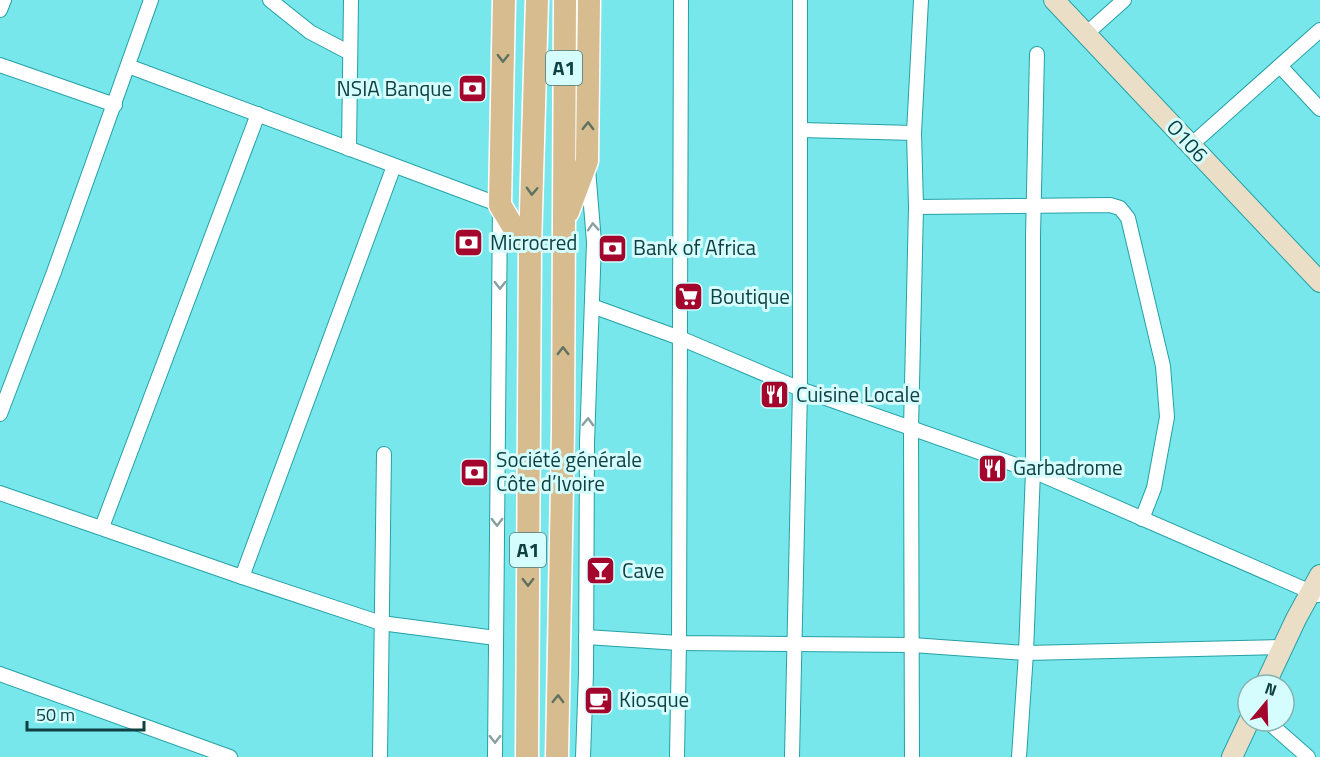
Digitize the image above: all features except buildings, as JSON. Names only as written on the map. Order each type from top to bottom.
[{"type":"main road","points":[[504,0],[500,205],[515,230],[530,247]]},
{"type":"main road","name":"A1","points":[[527,757],[530,247],[537,0]]},
{"type":"main road","name":"A1","points":[[556,757],[565,0]]},
{"type":"main road","points":[[564,222],[588,160],[589,0]]},
{"type":"main road","name":"O106","points":[[1054,0],[1320,282]]},
{"type":"main road","points":[[1270,673],[1282,647],[1315,594],[1320,575]]},
{"type":"main road","points":[[1232,757],[1243,733]]},
{"type":"street","points":[[0,10],[4,0]]},
{"type":"street","points":[[0,414],[115,105],[151,0]]},
{"type":"street","points":[[270,0],[310,32],[350,53]]},
{"type":"street","points":[[349,149],[351,0]]},
{"type":"street","points":[[677,757],[680,643],[681,0]]},
{"type":"street","points":[[792,757],[800,389],[800,0]]},
{"type":"street","points":[[912,757],[911,429],[916,207],[914,133],[921,0]]},
{"type":"street","points":[[1086,34],[1124,0]]},
{"type":"street","points":[[1191,145],[1320,30]]},
{"type":"street","points":[[1019,757],[1026,653],[1033,471],[1033,204],[1037,54]]},
{"type":"street","points":[[0,64],[115,105]]},
{"type":"street","points":[[128,66],[500,205],[495,757]]},
{"type":"street","points":[[1280,66],[1320,109]]},
{"type":"street","points":[[102,527],[258,114]]},
{"type":"street","points":[[801,130],[914,133]]},
{"type":"street","points":[[583,757],[587,443],[594,243],[588,160]]},
{"type":"street","points":[[242,578],[394,166]]},
{"type":"street","points":[[916,207],[1110,205],[1119,208],[1128,218],[1163,366],[1167,417],[1154,488],[1142,519]]},
{"type":"street","points":[[592,306],[680,338],[800,389],[1033,471],[1315,594]]},
{"type":"street","points":[[380,757],[384,454]]},
{"type":"street","points":[[0,493],[242,578],[381,623],[496,639]]},
{"type":"street","points":[[586,637],[680,643],[912,645],[1026,653],[1282,647]]},
{"type":"street","points":[[0,674],[230,757]]},
{"type":"street","points":[[1281,733],[1308,757]]},
{"type":"place","name":"NSIA Banque","points":[[473,89]]},
{"type":"place","name":"Microcred","points":[[469,243]]},
{"type":"place","name":"Bank of Africa","points":[[612,248]]},
{"type":"place","name":"Boutique","points":[[689,297]]},
{"type":"place","name":"Cuisine Locale","points":[[775,395]]},
{"type":"place","name":"Garbadrome","points":[[992,468]]},
{"type":"place","name":"Société générale Côte d’Ivoire","points":[[475,472]]},
{"type":"place","name":"Cave","points":[[601,571]]},
{"type":"place","name":"Kiosque","points":[[598,700]]}]
